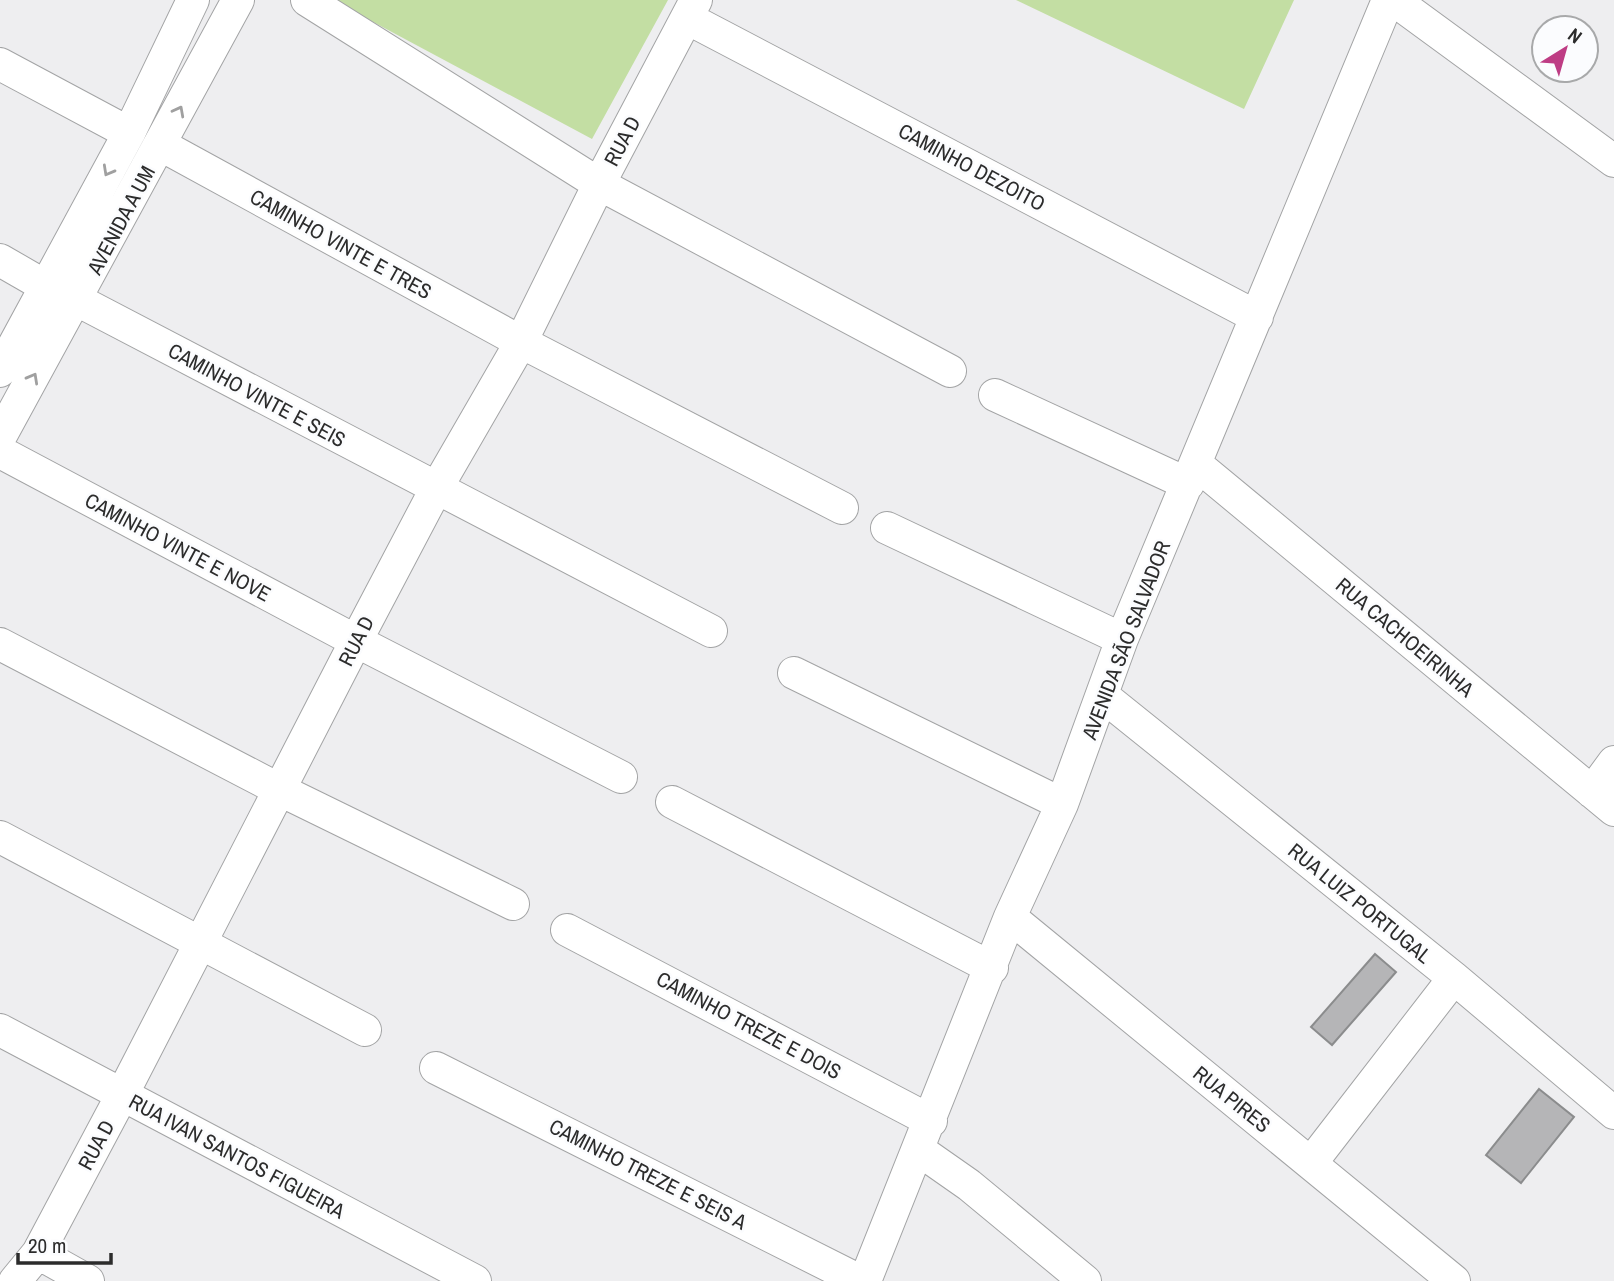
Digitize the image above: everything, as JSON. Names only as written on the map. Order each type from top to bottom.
[{"type":"street","name":"AVENIDA A UM","points":[[0,371],[129,133],[193,0]]},
{"type":"street","name":"AVENIDA A UM","points":[[0,437],[238,0]]},
{"type":"street","points":[[307,0],[599,184],[950,371]]},
{"type":"street","name":"AVENIDA SÃO SALVADOR","points":[[862,1281],[931,1121],[1010,917],[1062,804],[1122,639],[1388,0]]},
{"type":"street","points":[[1394,0],[1614,161]]},
{"type":"street","name":"RUA D","points":[[15,1281],[38,1253],[122,1095],[282,791],[356,641],[436,489],[521,342],[599,184],[691,9]]},
{"type":"street","name":"CAMINHO DEZOITO","points":[[691,9],[1257,317]]},
{"type":"street","points":[[0,64],[129,133]]},
{"type":"street","name":"CAMINHO VINTE E TRES","points":[[161,145],[521,342],[842,508]]},
{"type":"street","points":[[0,260],[45,286]]},
{"type":"street","name":"CAMINHO VINTE E SEIS","points":[[77,300],[711,631]]},
{"type":"street","name":"RUA CACHOEIRINHA","points":[[995,395],[1192,474],[1603,801]]},
{"type":"street","name":"CAMINHO VINTE E NOVE","points":[[0,452],[356,641],[621,777]]},
{"type":"street","points":[[887,528],[1122,639]]},
{"type":"street","points":[[0,644],[282,791],[513,904]]},
{"type":"street","points":[[794,673],[1062,804]]},
{"type":"street","name":"RUA LUIZ PORTUGAL","points":[[1103,696],[1454,978],[1614,1113]]},
{"type":"street","points":[[1603,801],[1614,762]]},
{"type":"street","points":[[672,802],[992,968]]},
{"type":"street","points":[[0,838],[365,1030]]},
{"type":"street","name":"RUA PIRES","points":[[1010,917],[1454,1281]]},
{"type":"street","name":"CAMINHO TREZE E DOIS","points":[[567,930],[931,1121]]},
{"type":"street","points":[[1311,1163],[1454,978]]},
{"type":"street","name":"RUA IVAN SANTOS FIGUEIRA","points":[[0,1030],[475,1281]]},
{"type":"street","name":"CAMINHO TREZE E SEIS A","points":[[436,1068],[862,1281]]},
{"type":"street","points":[[919,1150],[969,1185],[1086,1281]]},
{"type":"street","points":[[38,1253],[88,1281]]},
{"type":"green space","points":[[332,0],[668,0],[592,139]]},
{"type":"green space","points":[[1016,0],[1294,0],[1244,109]]},
{"type":"building","points":[[1375,954],[1396,972],[1332,1045],[1311,1027]]},
{"type":"building","points":[[1539,1089],[1574,1117],[1521,1183],[1486,1155]]}]
